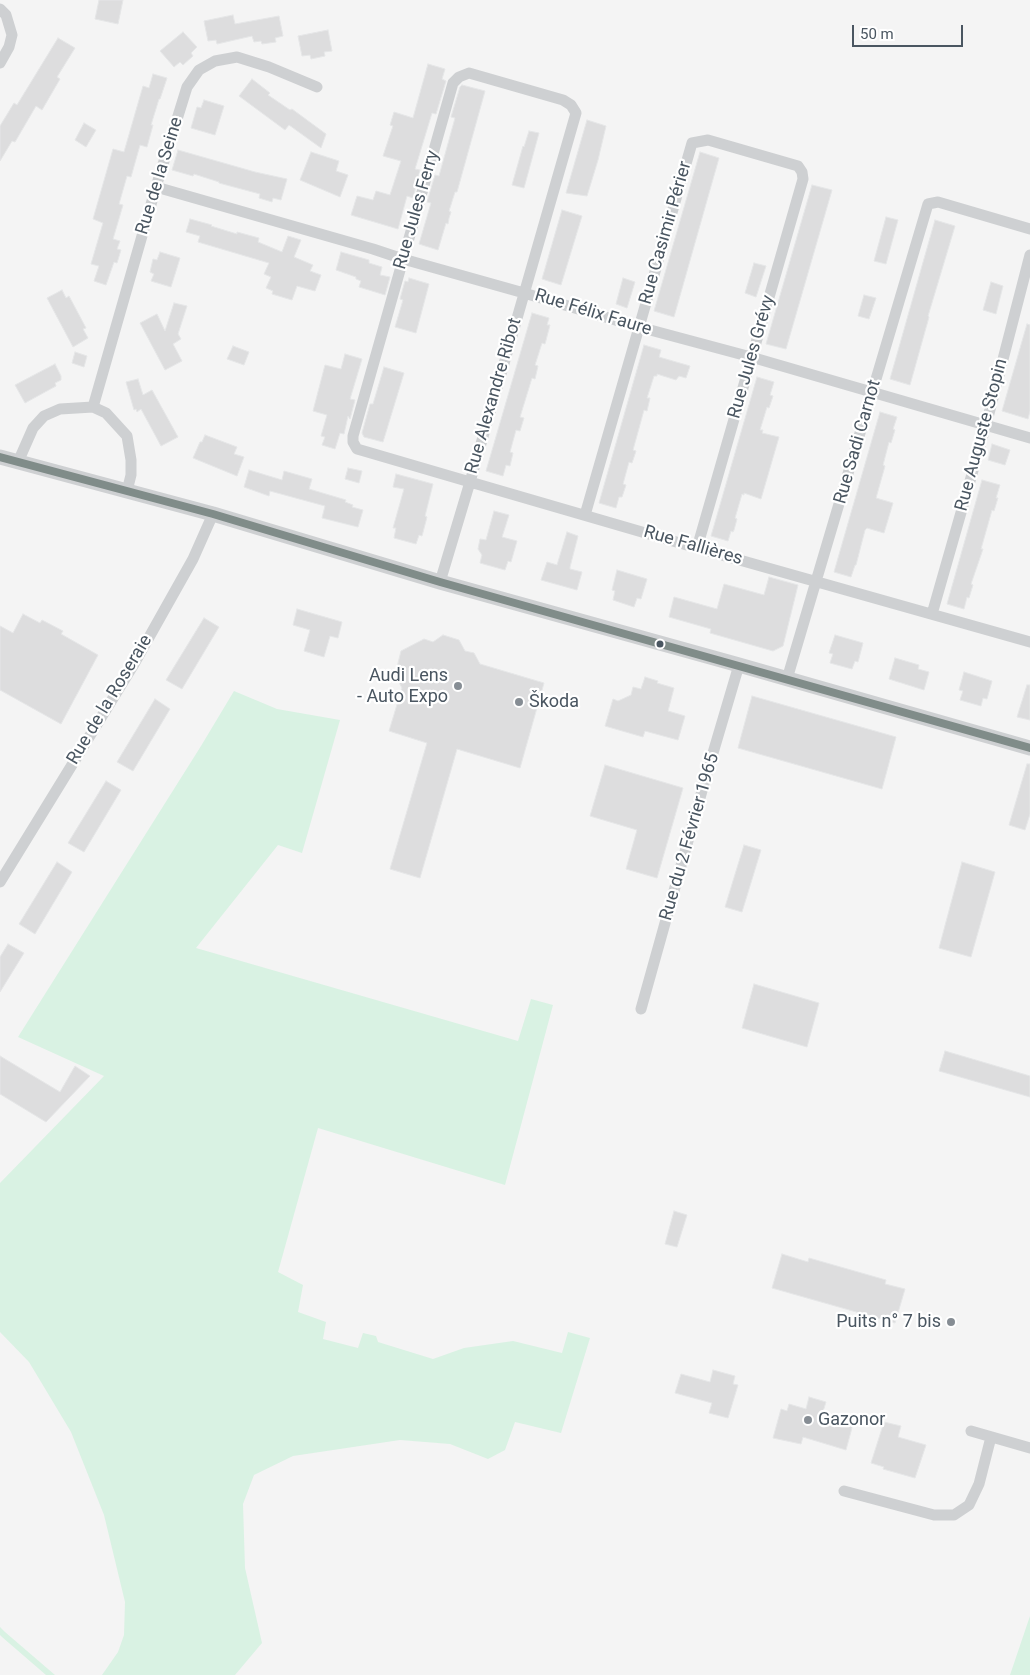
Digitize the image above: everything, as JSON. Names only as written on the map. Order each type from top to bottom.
[{"type":"street","points":[[0,10],[6,15],[12,35],[9,47],[0,63]]},
{"type":"street","name":"Rue de la Seine","points":[[93,407],[156,187],[187,87],[199,70],[215,61],[237,57],[269,67],[317,87]]},
{"type":"street","name":"Rue Jules Ferry","points":[[357,448],[353,442],[353,436],[453,83],[459,77],[469,73],[563,100]]},
{"type":"street","name":"Rue Alexandre Ribot","points":[[440,582],[576,113],[571,105],[563,100]]},
{"type":"street","name":"Rue Casimir Périer","points":[[585,515],[692,144],[708,140],[798,166]]},
{"type":"street","name":"Rue Jules Grévy","points":[[697,548],[803,179],[802,172],[798,166]]},
{"type":"street","name":"Rue Félix Faure","points":[[156,187],[1030,438]]},
{"type":"street","name":"Rue Sadi Carnot","points":[[787,679],[928,204],[938,202],[1030,228]]},
{"type":"street","name":"Rue Auguste Stopin","points":[[932,614],[986,425],[1030,255]]},
{"type":"street","points":[[18,462],[33,428],[44,416],[60,408],[93,407],[106,413],[127,436],[131,460],[131,475],[127,491]]},
{"type":"street","name":"Rue Fallières","points":[[357,448],[697,548],[1030,642]]},
{"type":"street","points":[[0,457],[213,514],[440,582],[739,664],[1030,748]]},
{"type":"street","name":"Rue de la Roseraie","points":[[0,882],[134,664],[193,559],[213,514]]},
{"type":"street","name":"Rue du 2 Février 1965","points":[[641,1009],[739,664]]},
{"type":"street","points":[[971,1431],[1030,1448]]},
{"type":"street","points":[[844,1491],[934,1515],[954,1515],[969,1505],[979,1484],[991,1437]]},
{"type":"green space","points":[[234,691],[277,709],[340,720],[302,853],[278,845],[196,948],[518,1041],[531,999],[553,1005],[505,1185],[318,1128],[278,1272],[303,1285],[298,1312],[326,1322],[323,1339],[358,1348],[363,1333],[376,1336],[378,1342],[433,1359],[464,1348],[513,1341],[562,1353],[568,1332],[590,1338],[561,1433],[515,1422],[505,1450],[488,1459],[450,1444],[400,1440],[293,1456],[254,1475],[243,1504],[245,1568],[262,1643],[235,1675],[102,1675],[118,1652],[124,1635],[125,1602],[104,1515],[71,1432],[29,1362],[0,1332],[0,1183],[104,1076],[18,1037]]},
{"type":"green space","points":[[1030,1616],[1030,1675],[1010,1675]]},
{"type":"green space","points":[[0,1627],[55,1675],[46,1675],[2,1637],[0,1635]]},
{"type":"building","points":[[99,0],[123,0],[118,24],[95,19]]},
{"type":"building","points":[[233,15],[235,24],[279,16],[283,36],[275,38],[276,42],[262,44],[261,41],[254,42],[252,36],[217,44],[216,40],[208,41],[204,21]]},
{"type":"building","points":[[328,30],[332,51],[324,52],[325,56],[311,59],[310,55],[302,56],[298,36]]},
{"type":"building","points":[[183,32],[197,47],[191,53],[193,56],[183,65],[180,62],[174,67],[160,51]]},
{"type":"building","points":[[58,38],[75,48],[57,77],[60,79],[42,110],[36,106],[15,142],[12,141],[0,161],[0,126],[14,103],[17,105]]},
{"type":"building","points":[[428,64],[445,69],[442,79],[446,81],[436,114],[432,113],[415,169],[420,170],[413,198],[407,196],[398,229],[351,215],[357,196],[373,200],[376,191],[390,195],[401,161],[383,156],[393,126],[390,125],[394,112],[413,118]]},
{"type":"building","points":[[153,74],[167,78],[151,125],[153,125],[147,147],[140,145],[131,177],[127,176],[119,204],[123,205],[113,239],[120,241],[117,249],[121,250],[117,263],[114,262],[106,285],[94,281],[99,266],[91,264],[103,223],[93,219],[113,149],[124,152],[143,86],[149,88]]},
{"type":"building","points":[[252,79],[270,93],[268,95],[290,110],[292,109],[326,134],[321,148],[289,125],[285,130],[239,96]]},
{"type":"building","points":[[462,85],[485,91],[457,192],[455,192],[449,211],[451,212],[448,224],[446,223],[438,250],[419,244],[431,203],[427,202],[435,175],[439,176],[455,118],[451,117]]},
{"type":"building","points":[[204,100],[224,106],[215,135],[191,128],[197,107],[201,108]]},
{"type":"building","points":[[587,120],[606,126],[587,196],[566,193]]},
{"type":"building","points":[[84,123],[96,130],[86,147],[75,140]]},
{"type":"building","points":[[529,131],[539,133],[524,188],[512,185]]},
{"type":"building","points":[[178,150],[287,179],[281,200],[273,198],[272,202],[259,198],[260,194],[194,174],[193,176],[172,170]]},
{"type":"building","points":[[311,152],[339,161],[336,171],[348,175],[340,197],[300,180]]},
{"type":"building","points":[[700,152],[719,158],[674,317],[654,311]]},
{"type":"building","points":[[812,185],[832,190],[786,349],[766,344]]},
{"type":"building","points":[[562,210],[582,216],[561,285],[542,279]]},
{"type":"building","points":[[886,217],[898,220],[886,264],[874,261]]},
{"type":"building","points":[[190,219],[237,234],[237,232],[259,238],[258,242],[282,252],[288,236],[301,240],[294,257],[313,265],[310,271],[321,275],[315,291],[297,286],[292,300],[272,294],[273,291],[266,288],[271,277],[264,274],[269,263],[198,242],[200,236],[186,232]]},
{"type":"building","points":[[935,220],[955,226],[910,385],[890,379]]},
{"type":"building","points":[[160,252],[180,258],[171,287],[151,281],[154,274],[150,272],[153,259],[157,260]]},
{"type":"building","points":[[341,252],[369,260],[369,263],[382,267],[380,275],[390,277],[385,295],[359,287],[361,281],[356,279],[356,277],[336,270]]},
{"type":"building","points":[[754,263],[766,266],[756,297],[745,293]]},
{"type":"building","points":[[409,278],[429,284],[416,333],[395,327],[403,300],[400,299],[405,281],[408,282]]},
{"type":"building","points":[[623,278],[635,282],[627,308],[616,304]]},
{"type":"building","points":[[991,282],[1003,286],[996,314],[983,310]]},
{"type":"building","points":[[62,290],[66,298],[69,296],[86,328],[83,329],[88,338],[73,347],[47,298]]},
{"type":"building","points":[[864,295],[876,298],[869,319],[858,316]]},
{"type":"building","points":[[174,303],[187,306],[178,334],[181,339],[173,344],[182,361],[165,370],[140,323],[157,314],[165,331]]},
{"type":"building","points":[[532,313],[549,318],[547,325],[550,325],[545,344],[542,343],[535,365],[538,366],[535,379],[532,378],[520,417],[524,418],[520,431],[516,430],[510,452],[513,453],[510,466],[506,465],[503,476],[486,471]]},
{"type":"building","points":[[1027,324],[1030,325],[1030,411],[1028,419],[1002,411]]},
{"type":"building","points":[[644,345],[661,350],[659,357],[690,366],[686,378],[679,376],[676,380],[657,374],[657,376],[654,376],[647,398],[650,398],[647,411],[644,410],[633,450],[636,451],[632,463],[629,462],[623,484],[626,485],[622,497],[619,497],[616,508],[599,503]]},
{"type":"building","points":[[233,346],[249,352],[244,365],[227,359]]},
{"type":"building","points":[[75,352],[87,356],[84,367],[72,363]]},
{"type":"building","points":[[345,354],[362,359],[350,399],[355,400],[350,419],[348,416],[344,434],[340,433],[335,449],[322,445],[325,437],[321,436],[327,415],[313,411],[325,365],[341,369]]},
{"type":"building","points":[[55,364],[61,380],[55,383],[56,386],[25,403],[15,385]]},
{"type":"building","points":[[384,367],[404,373],[383,442],[364,437],[362,433],[370,404],[373,404]]},
{"type":"building","points":[[757,377],[774,382],[770,395],[773,396],[769,408],[767,407],[760,430],[763,430],[762,433],[779,437],[761,499],[742,494],[735,518],[737,519],[734,530],[733,532],[731,531],[728,541],[711,536]]},
{"type":"building","points":[[138,379],[143,395],[152,390],[178,437],[161,446],[141,409],[137,412],[136,409],[134,410],[126,382]]},
{"type":"building","points":[[880,412],[897,417],[893,429],[895,430],[891,443],[889,442],[883,465],[885,466],[876,498],[893,503],[884,533],[867,528],[865,530],[851,577],[834,572]]},
{"type":"building","points":[[205,435],[237,447],[234,454],[244,457],[237,476],[193,458]]},
{"type":"building","points":[[992,444],[1010,450],[1005,465],[988,460]]},
{"type":"building","points":[[348,468],[362,471],[359,483],[345,479]]},
{"type":"building","points":[[249,470],[282,480],[284,471],[312,479],[309,489],[346,500],[345,502],[353,505],[352,507],[363,510],[358,527],[322,518],[325,506],[270,491],[269,496],[244,487]]},
{"type":"building","points":[[396,474],[433,484],[422,536],[419,535],[416,544],[394,538],[396,528],[393,528],[404,489],[393,487]]},
{"type":"building","points":[[982,480],[1000,485],[996,498],[998,498],[994,511],[992,510],[981,549],[983,549],[971,584],[973,585],[964,609],[947,604]]},
{"type":"building","points":[[494,511],[509,515],[502,537],[517,541],[511,562],[508,561],[505,570],[480,563],[482,555],[478,549],[480,539],[486,540]]},
{"type":"building","points":[[567,532],[578,536],[570,567],[570,569],[582,572],[577,590],[541,580],[547,562],[557,565]]},
{"type":"building","points":[[617,570],[647,579],[641,599],[637,598],[634,607],[613,600],[615,591],[612,590]]},
{"type":"building","points":[[769,577],[798,585],[783,646],[773,651],[710,633],[711,629],[669,617],[674,597],[717,609],[724,584],[764,595]]},
{"type":"building","points":[[297,609],[342,622],[338,638],[330,636],[324,657],[304,651],[310,630],[293,625]]},
{"type":"building","points":[[23,614],[40,623],[42,620],[63,631],[61,634],[98,655],[61,724],[0,690],[0,626],[13,633]]},
{"type":"building","points":[[204,618],[219,627],[182,689],[166,680]]},
{"type":"building","points":[[443,635],[459,640],[465,651],[474,653],[480,664],[544,683],[520,768],[457,749],[420,878],[390,869],[427,743],[389,731],[402,688],[395,675],[401,651],[424,639],[433,642]]},
{"type":"building","points":[[835,635],[863,643],[858,662],[855,661],[852,669],[830,663],[833,654],[829,653]]},
{"type":"building","points":[[895,658],[919,665],[918,669],[929,672],[924,690],[889,679]]},
{"type":"building","points":[[964,672],[992,681],[987,699],[983,698],[981,706],[960,700],[963,691],[959,690]]},
{"type":"building","points":[[645,677],[674,688],[668,711],[685,716],[678,740],[645,731],[643,737],[605,726],[613,699],[618,701],[631,695],[633,687],[641,689]]},
{"type":"building","points":[[1027,685],[1030,685],[1030,720],[1017,717]]},
{"type":"building","points":[[752,696],[896,737],[882,789],[738,748]]},
{"type":"building","points":[[155,699],[170,709],[133,771],[117,762]]},
{"type":"building","points":[[1027,764],[1030,764],[1030,814],[1025,830],[1009,825]]},
{"type":"building","points":[[605,765],[683,788],[657,878],[626,869],[637,830],[590,816]]},
{"type":"building","points":[[106,781],[121,790],[84,852],[68,843]]},
{"type":"building","points":[[744,845],[761,850],[742,912],[725,907]]},
{"type":"building","points":[[57,862],[72,872],[35,934],[19,924]]},
{"type":"building","points":[[962,862],[995,872],[971,957],[939,948]]},
{"type":"building","points":[[8,944],[24,953],[0,992],[0,957]]},
{"type":"building","points":[[754,984],[819,1003],[807,1047],[742,1028]]},
{"type":"building","points":[[945,1051],[1030,1076],[1030,1097],[939,1071]]},
{"type":"building","points":[[0,1056],[60,1092],[75,1066],[90,1076],[46,1122],[0,1094]]},
{"type":"building","points":[[674,1211],[687,1215],[677,1247],[665,1244]]},
{"type":"building","points":[[782,1254],[808,1262],[809,1258],[886,1280],[885,1284],[905,1289],[895,1323],[772,1288]]},
{"type":"building","points":[[713,1370],[735,1376],[733,1384],[738,1385],[728,1418],[709,1413],[712,1403],[675,1393],[681,1374],[710,1382]]},
{"type":"building","name":"Gazonor","points":[[809,1397],[826,1402],[822,1415],[853,1424],[846,1450],[803,1437],[801,1444],[773,1438],[781,1409],[787,1411],[789,1404],[806,1409]]},
{"type":"building","points":[[884,1422],[901,1426],[898,1437],[926,1445],[915,1478],[883,1469],[884,1467],[871,1463]]},
{"type":"transit line","points":[[0,457],[213,514],[440,582],[1030,748]]},
{"type":"place","name":"Audi Lens - Auto Expo","points":[[458,686]]},
{"type":"place","name":"Škoda","points":[[519,702]]},
{"type":"place","name":"Puits n° 7 bis","points":[[951,1322]]},
{"type":"place","name":"Gazonor","points":[[808,1420]]}]
